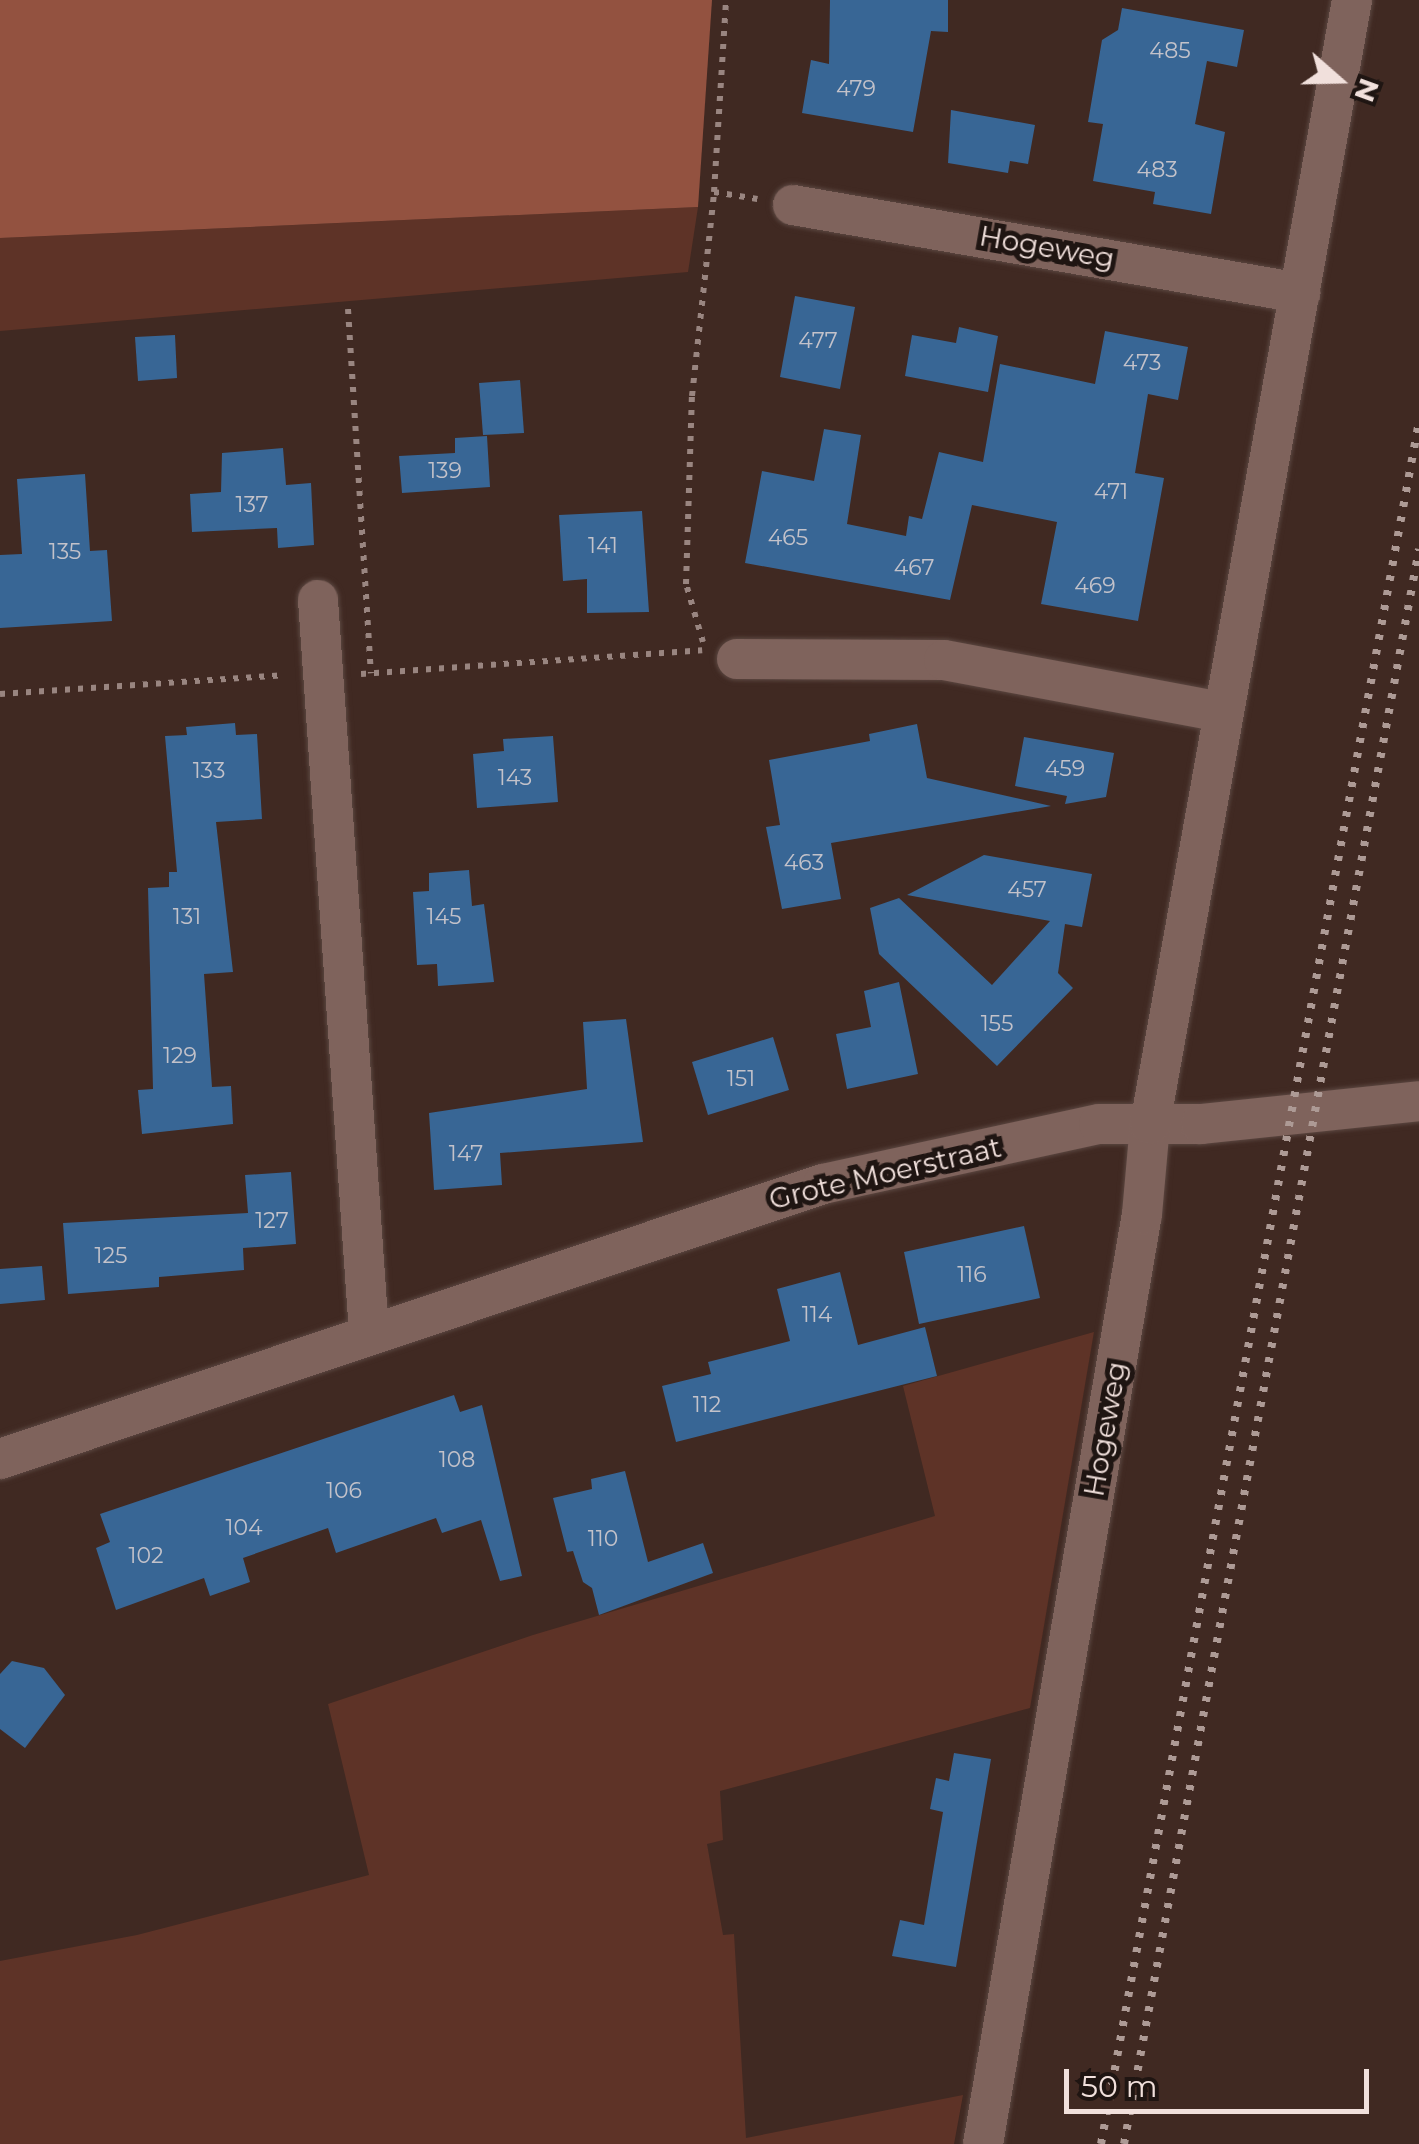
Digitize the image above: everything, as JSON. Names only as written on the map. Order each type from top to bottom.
[{"type":"street","name":"Hogeweg","points":[[983,2144],[1142,1214],[1150,1124],[1352,0]]},
{"type":"street","name":"Hogeweg","points":[[793,205],[1300,293]]},
{"type":"street","points":[[318,600],[369,1332]]},
{"type":"street","points":[[721,654],[944,660],[1222,712]]},
{"type":"street","name":"Grote Moerstraat","points":[[0,1459],[369,1332],[823,1184],[1099,1124],[1150,1124],[1419,1101]]},
{"type":"path","points":[[0,694],[721,654],[686,584],[692,396],[714,192],[726,0]]},
{"type":"path","points":[[714,192],[793,205]]},
{"type":"path","points":[[348,309],[371,673]]},
{"type":"shaded area","points":[[0,0],[712,0],[698,207],[0,238]]},
{"type":"shaded area","points":[[698,207],[688,272],[0,331],[0,238]]},
{"type":"shaded area","points":[[1094,1332],[1030,1708],[720,1791],[723,1840],[707,1844],[723,1935],[734,1934],[746,2138],[963,2095],[954,2144],[0,2144],[0,1961],[137,1935],[369,1875],[328,1704],[533,1635],[935,1516],[903,1386]]},
{"type":"building","points":[[830,0],[948,0],[948,32],[931,31],[913,132],[802,113],[811,60],[829,64]]},
{"type":"building","points":[[1122,8],[1244,30],[1237,67],[1207,61],[1195,124],[1225,132],[1211,214],[1153,204],[1155,192],[1093,181],[1103,124],[1088,122],[1102,40],[1118,30]]},
{"type":"building","points":[[951,110],[1035,125],[1028,164],[1010,161],[1008,173],[948,163]]},
{"type":"building","points":[[795,296],[855,307],[840,389],[780,377]]},
{"type":"building","points":[[959,327],[998,336],[988,392],[905,376],[912,335],[956,343]]},
{"type":"building","points":[[1105,331],[1188,347],[1178,400],[1148,394],[1135,473],[1164,478],[1138,621],[1041,604],[1057,522],[972,505],[950,600],[745,563],[762,471],[814,481],[824,429],[861,435],[847,524],[906,536],[909,516],[922,519],[939,452],[983,462],[1000,364],[1095,384]]},
{"type":"building","points":[[175,335],[177,378],[138,381],[135,337]]},
{"type":"building","points":[[520,380],[524,433],[483,435],[479,383]]},
{"type":"building","points":[[487,436],[490,487],[402,493],[399,456],[455,453],[455,438]]},
{"type":"building","points":[[283,448],[286,485],[311,483],[314,545],[278,548],[277,528],[192,532],[190,494],[221,492],[222,453]]},
{"type":"building","points":[[85,474],[90,551],[107,550],[112,621],[0,628],[0,555],[22,554],[17,479]]},
{"type":"building","points":[[642,511],[649,612],[587,613],[587,579],[563,581],[559,515]]},
{"type":"building","points":[[235,723],[236,735],[257,734],[262,819],[216,822],[233,972],[204,974],[212,1087],[231,1086],[233,1124],[142,1134],[138,1090],[153,1089],[148,888],[169,887],[169,872],[177,872],[165,736],[187,735],[186,727]]},
{"type":"building","points":[[917,724],[927,778],[1051,806],[831,843],[841,899],[782,909],[766,827],[780,825],[769,760],[870,741],[869,734]]},
{"type":"building","points":[[553,736],[558,802],[477,808],[473,754],[504,751],[503,739]]},
{"type":"building","points":[[1024,737],[1114,753],[1106,797],[1065,804],[1067,796],[1015,786]]},
{"type":"building","points":[[984,855],[1092,874],[1082,927],[1065,924],[1058,973],[1073,988],[997,1066],[879,954],[870,908],[899,898],[992,985],[1050,921],[907,895]]},
{"type":"building","points":[[469,870],[472,906],[484,904],[494,982],[438,986],[437,964],[417,965],[413,892],[429,891],[429,873]]},
{"type":"building","points":[[899,982],[918,1074],[847,1089],[836,1034],[871,1027],[864,991]]},
{"type":"building","points":[[626,1019],[643,1142],[500,1153],[502,1185],[434,1190],[429,1113],[587,1089],[583,1022]]},
{"type":"building","points":[[773,1037],[789,1090],[708,1115],[692,1062]]},
{"type":"building","points":[[291,1172],[296,1244],[243,1248],[244,1270],[159,1277],[159,1287],[68,1294],[63,1223],[248,1213],[245,1175]]},
{"type":"building","points":[[1024,1226],[1040,1298],[919,1324],[904,1252]]},
{"type":"building","points":[[42,1266],[45,1300],[0,1304],[0,1269]]},
{"type":"building","points":[[840,1272],[858,1345],[925,1327],[937,1376],[676,1442],[662,1386],[711,1374],[708,1362],[790,1341],[777,1289]]},
{"type":"building","points":[[454,1395],[460,1412],[482,1405],[522,1576],[500,1581],[481,1520],[442,1533],[436,1518],[336,1553],[328,1528],[243,1558],[250,1582],[210,1596],[204,1578],[116,1610],[96,1548],[110,1542],[100,1514]]},
{"type":"building","points":[[625,1471],[648,1562],[703,1543],[713,1573],[599,1615],[592,1588],[583,1582],[573,1551],[567,1552],[553,1498],[592,1489],[591,1479]]},
{"type":"building","points":[[12,1661],[44,1668],[65,1695],[25,1748],[0,1729],[0,1674]]},
{"type":"building","points":[[954,1753],[991,1759],[956,1967],[892,1956],[900,1920],[924,1925],[943,1812],[930,1809],[936,1778],[949,1781]]},
{"type":"railway","points":[[1101,2144],[1419,422]]},
{"type":"railway","points":[[1124,2144],[1419,549]]}]
